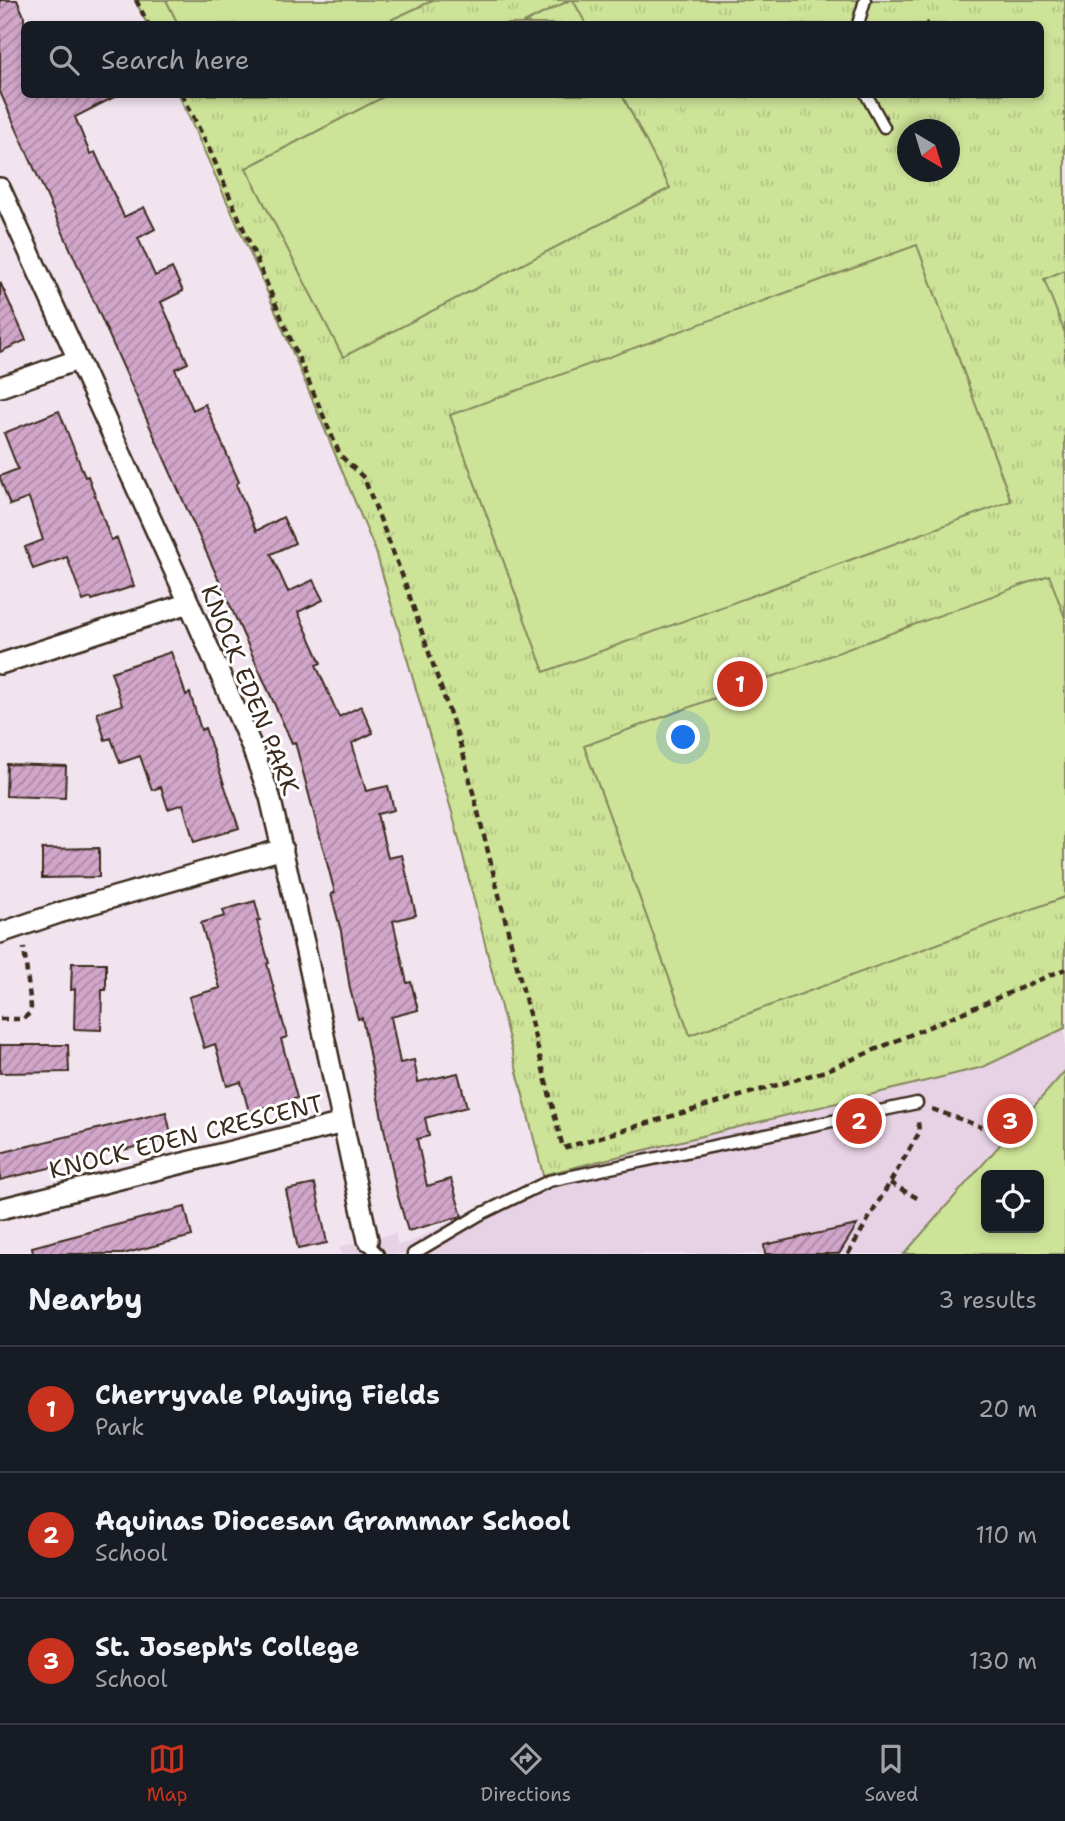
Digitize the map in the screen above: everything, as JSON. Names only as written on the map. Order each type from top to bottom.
[{"type":"street","name":"KNOCK EDEN PARK","points":[[0,188],[189,603],[251,745],[270,797],[373,1247]]},
{"type":"street","points":[[0,387],[77,360]]},
{"type":"street","points":[[0,664],[189,603]]},
{"type":"street","points":[[0,933],[62,912],[284,849]]},
{"type":"street","name":"KNOCK EDEN CRESCENT","points":[[0,1209],[343,1123]]},
{"type":"lane","points":[[859,21],[865,0]]},
{"type":"lane","points":[[868,98],[884,127]]},
{"type":"lane","points":[[413,1254],[479,1215],[549,1181],[917,1103]]},
{"type":"path","points":[[136,0],[146,21]]},
{"type":"path","points":[[184,98],[212,155],[340,455],[364,478],[404,580],[462,749],[563,1148],[825,1071],[1065,969]]},
{"type":"path","points":[[0,1019],[23,1018],[30,1013],[23,946]]},
{"type":"path","points":[[848,1254],[919,1133],[917,1103],[982,1127]]},
{"type":"path","points":[[890,1184],[919,1199]]},
{"type":"shaded area","points":[[1065,1028],[1065,1254],[341,1254],[339,1247],[395,1233],[398,1245],[411,1242],[543,1175],[983,1067]]},
{"type":"green space","points":[[135,0],[1065,0],[1065,1028],[983,1067],[543,1175],[453,816],[376,552],[264,284],[180,98],[1044,98],[1044,21],[146,21]]},
{"type":"green space","points":[[166,0],[434,0],[388,21],[176,21]]},
{"type":"green space","points":[[573,0],[584,21],[528,21]]},
{"type":"green space","points":[[381,98],[624,98],[670,188],[343,357],[246,168]]},
{"type":"green space","points":[[917,245],[1011,501],[544,672],[450,415]]},
{"type":"green space","points":[[1065,270],[1065,333],[1044,279]]},
{"type":"green space","points":[[1049,575],[1065,618],[1065,897],[690,1035],[584,746]]},
{"type":"green space","points":[[1065,1071],[1065,1254],[904,1254]]},
{"type":"building","points":[[0,0],[17,0],[24,16],[24,21],[21,21],[21,98],[112,98],[75,117],[90,154],[95,152],[124,217],[144,207],[155,229],[138,238],[155,276],[172,268],[183,291],[161,302],[188,363],[175,369],[193,410],[205,404],[239,482],[236,484],[256,531],[283,517],[295,543],[271,554],[288,592],[313,580],[323,600],[298,612],[321,663],[316,665],[339,717],[361,706],[373,733],[352,743],[366,791],[388,786],[394,810],[377,814],[388,858],[402,855],[416,915],[393,921],[407,983],[411,982],[418,1010],[391,1017],[400,1063],[414,1060],[418,1082],[458,1073],[467,1107],[425,1118],[429,1136],[417,1139],[427,1186],[451,1179],[462,1216],[408,1231],[397,1193],[362,1018],[358,1019],[350,989],[341,931],[331,894],[335,893],[295,742],[292,743],[0,92]]},
{"type":"building","points":[[0,282],[26,340],[0,352]]},
{"type":"building","points":[[59,411],[85,477],[88,476],[111,540],[117,538],[134,586],[92,600],[83,601],[67,557],[33,569],[25,547],[43,540],[29,498],[10,505],[0,478],[18,469],[4,433]]},
{"type":"building","points":[[171,652],[186,695],[190,693],[201,730],[205,728],[239,828],[194,842],[183,804],[168,809],[161,787],[152,790],[140,756],[120,763],[111,738],[105,740],[97,713],[122,705],[111,672]]},
{"type":"building","points":[[7,764],[66,766],[65,798],[6,796]]},
{"type":"building","points":[[99,848],[99,877],[42,878],[42,849]]},
{"type":"building","points":[[255,901],[260,920],[257,921],[269,963],[267,964],[287,1037],[281,1039],[297,1098],[249,1112],[241,1082],[227,1086],[215,1044],[204,1048],[189,997],[220,988],[201,923],[225,916],[223,910]]},
{"type":"building","points":[[72,963],[106,963],[101,1030],[74,1029],[75,989],[71,990]]},
{"type":"building","points":[[0,1045],[68,1045],[69,1072],[0,1073]]},
{"type":"building","points":[[166,1112],[172,1138],[0,1180],[0,1153]]},
{"type":"building","points":[[315,1184],[327,1243],[298,1249],[286,1190]]},
{"type":"building","points":[[185,1207],[192,1236],[123,1254],[33,1254],[32,1247]]},
{"type":"building","points":[[857,1225],[839,1254],[765,1254],[764,1245]]},
{"type":"place","name":"Cherryvale Playing Fields","points":[[740,684]]},
{"type":"place","name":"Aquinas Diocesan Grammar School","points":[[859,1121]]},
{"type":"place","name":"St. Joseph's College","points":[[1010,1121]]}]
